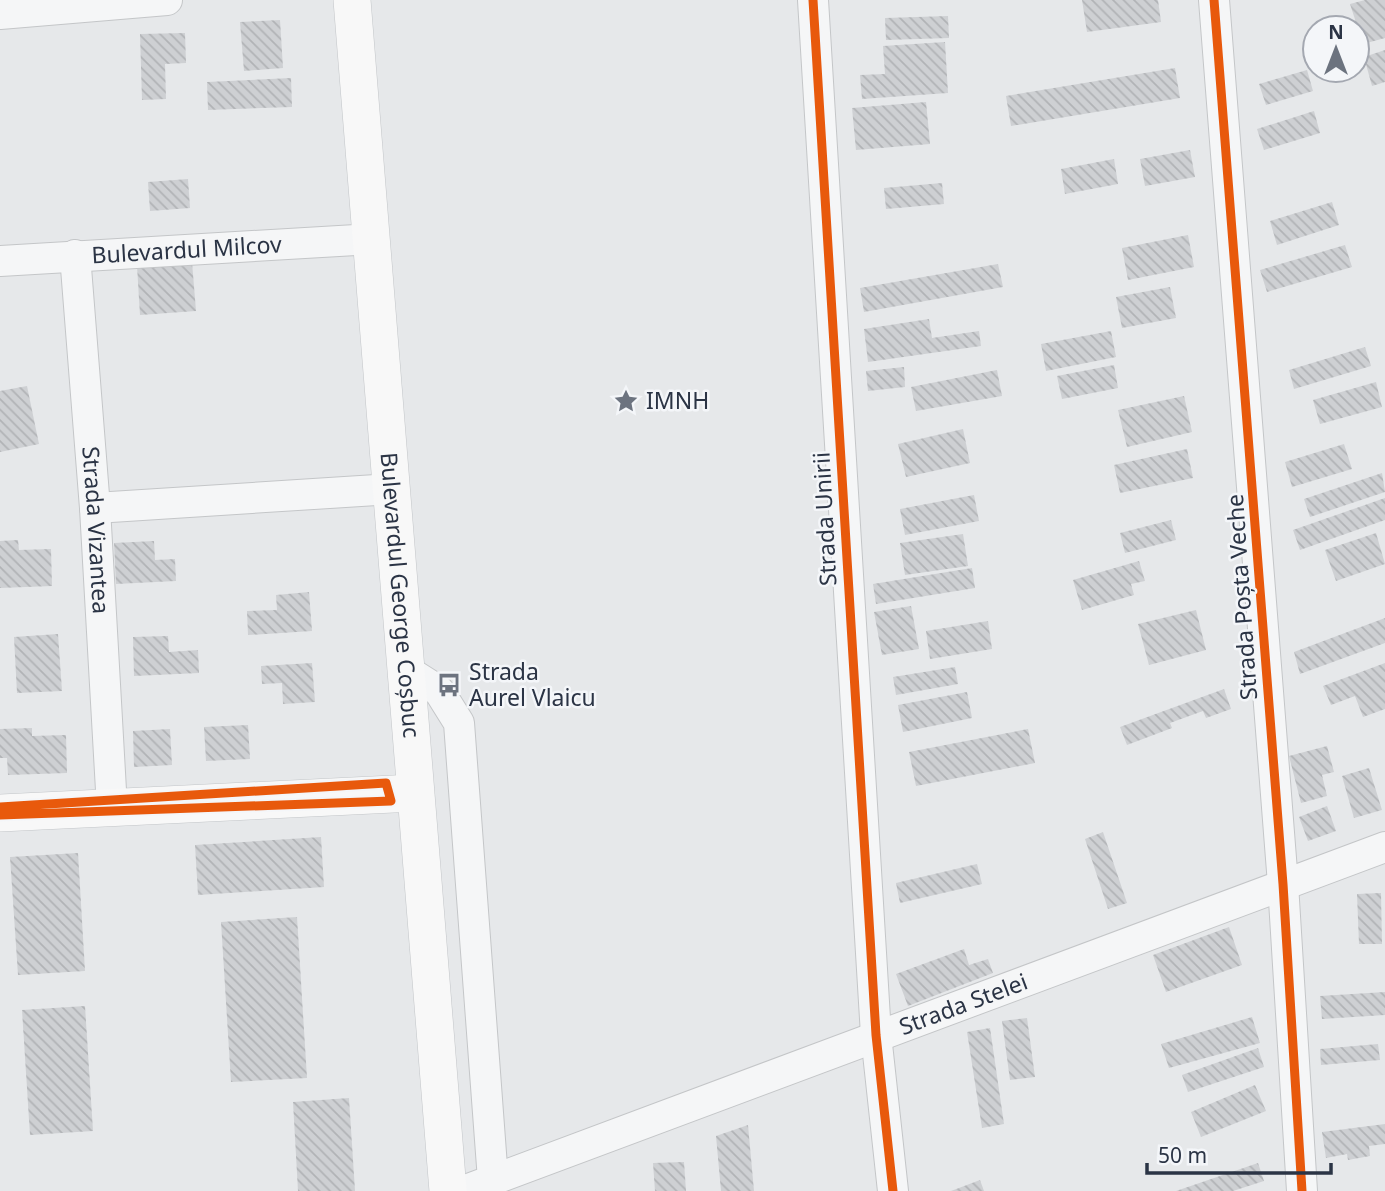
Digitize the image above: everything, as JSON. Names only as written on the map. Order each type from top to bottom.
[{"type":"main road","name":"Bulevardul George Coșbuc","points":[[352,0],[448,1191]]},
{"type":"main road","points":[[0,813],[414,793]]},
{"type":"street","points":[[0,14],[167,0]]},
{"type":"street","name":"Strada Unirii","points":[[813,0],[876,1035],[893,1191]]},
{"type":"street","name":"Strada Poșta Veche","points":[[1214,0],[1283,884],[1302,1191]]},
{"type":"street","name":"Bulevardul Milcov","points":[[0,261],[373,239]]},
{"type":"street","name":"Strada Vizantea","points":[[75,255],[112,808]]},
{"type":"street","points":[[94,509],[393,489]]},
{"type":"street","points":[[406,670],[439,691],[459,723],[493,1180]]},
{"type":"street","name":"Strada Stelei","points":[[463,1191],[1385,847]]},
{"type":"building","points":[[1082,0],[1158,0],[1161,22],[1087,32]]},
{"type":"building","points":[[1365,0],[1385,0],[1385,38],[1371,42],[1371,14],[1353,14],[1350,4]]},
{"type":"building","points":[[948,16],[949,38],[886,40],[885,18]]},
{"type":"building","points":[[280,20],[283,68],[244,71],[240,22]]},
{"type":"building","points":[[185,33],[186,63],[165,64],[166,99],[142,100],[140,34]]},
{"type":"building","points":[[945,42],[948,93],[862,99],[860,75],[885,74],[883,46]]},
{"type":"building","points":[[1385,50],[1385,82],[1372,86],[1371,82],[1371,55]]},
{"type":"building","points":[[1175,68],[1180,98],[1011,126],[1006,96]]},
{"type":"building","points":[[1301,72],[1301,84],[1311,84],[1313,91],[1266,105],[1259,84]]},
{"type":"building","points":[[291,78],[292,107],[208,110],[207,82]]},
{"type":"building","points":[[926,102],[930,144],[856,150],[852,108]]},
{"type":"building","points":[[1314,111],[1320,133],[1264,150],[1257,129]]},
{"type":"building","points":[[1190,150],[1195,177],[1145,186],[1140,159]]},
{"type":"building","points":[[1114,159],[1118,184],[1065,194],[1061,169]]},
{"type":"building","points":[[188,179],[190,208],[150,211],[148,182]]},
{"type":"building","points":[[942,183],[944,204],[886,209],[884,188]]},
{"type":"building","points":[[1332,202],[1339,225],[1277,245],[1270,221]]},
{"type":"building","points":[[1188,235],[1194,267],[1128,280],[1122,248]]},
{"type":"building","points":[[1345,245],[1352,267],[1267,292],[1260,270]]},
{"type":"building","points":[[192,262],[196,311],[140,315],[137,266]]},
{"type":"building","points":[[998,264],[1003,287],[864,312],[860,288]]},
{"type":"building","points":[[1170,287],[1176,318],[1122,328],[1116,297]]},
{"type":"building","points":[[929,319],[932,338],[979,331],[981,346],[868,362],[864,329]]},
{"type":"building","points":[[1111,331],[1116,357],[1046,371],[1041,344]]},
{"type":"building","points":[[1365,347],[1371,366],[1294,389],[1289,370]]},
{"type":"building","points":[[1114,365],[1118,388],[1062,399],[1057,376]]},
{"type":"building","points":[[904,367],[905,387],[868,391],[866,371]]},
{"type":"building","points":[[997,370],[1002,396],[916,411],[911,387]]},
{"type":"building","points":[[1376,382],[1382,407],[1320,424],[1313,400]]},
{"type":"building","points":[[27,386],[39,444],[0,452],[0,391]]},
{"type":"building","points":[[1184,396],[1192,432],[1127,447],[1118,410]]},
{"type":"building","points":[[963,429],[970,463],[906,477],[898,444]]},
{"type":"building","points":[[1344,444],[1352,469],[1292,487],[1285,462]]},
{"type":"building","points":[[1187,449],[1193,478],[1120,493],[1114,465]]},
{"type":"building","points":[[1382,473],[1385,492],[1310,517],[1304,499]]},
{"type":"building","points":[[974,495],[979,521],[905,535],[900,509]]},
{"type":"building","points":[[1385,498],[1385,520],[1300,550],[1293,530]]},
{"type":"building","points":[[1171,520],[1176,540],[1125,553],[1120,533]]},
{"type":"building","points":[[1376,533],[1385,564],[1336,581],[1325,550]]},
{"type":"building","points":[[963,534],[968,566],[905,575],[900,543]]},
{"type":"building","points":[[18,540],[19,550],[51,549],[52,586],[0,588],[0,541]]},
{"type":"building","points":[[154,541],[155,560],[175,559],[176,581],[116,584],[114,543]]},
{"type":"building","points":[[1139,561],[1145,581],[1131,584],[1134,595],[1082,610],[1073,580]]},
{"type":"building","points":[[972,568],[975,588],[876,604],[873,584]]},
{"type":"building","points":[[309,592],[312,631],[248,635],[247,611],[277,610],[276,595]]},
{"type":"building","points":[[911,606],[919,649],[882,655],[874,612]]},
{"type":"building","points":[[1196,610],[1206,650],[1149,665],[1138,624]]},
{"type":"building","points":[[1385,618],[1385,643],[1300,674],[1294,652]]},
{"type":"building","points":[[988,621],[992,649],[930,659],[926,631]]},
{"type":"building","points":[[58,634],[62,691],[17,693],[14,637]]},
{"type":"building","points":[[168,636],[169,652],[198,650],[199,673],[134,676],[133,637]]},
{"type":"building","points":[[312,663],[315,702],[283,704],[282,683],[262,684],[261,666]]},
{"type":"building","points":[[1385,663],[1385,709],[1363,717],[1355,696],[1331,705],[1323,686]]},
{"type":"building","points":[[955,667],[958,684],[896,695],[893,677]]},
{"type":"building","points":[[1224,689],[1231,709],[1206,718],[1203,711],[1170,723],[1172,728],[1127,745],[1120,727]]},
{"type":"building","points":[[967,692],[972,718],[903,732],[898,705]]},
{"type":"building","points":[[248,725],[250,759],[206,761],[204,727]]},
{"type":"building","points":[[32,728],[32,736],[66,735],[67,773],[8,775],[7,758],[0,758],[0,729]]},
{"type":"building","points":[[170,729],[172,765],[134,767],[133,731]]},
{"type":"building","points":[[1028,729],[1035,763],[916,786],[909,752]]},
{"type":"building","points":[[1327,746],[1334,772],[1322,775],[1327,796],[1301,803],[1289,756]]},
{"type":"building","points":[[1369,768],[1382,810],[1354,818],[1342,776]]},
{"type":"building","points":[[1327,806],[1336,831],[1308,841],[1299,817]]},
{"type":"building","points":[[1103,832],[1127,903],[1108,909],[1085,839]]},
{"type":"building","points":[[321,837],[324,887],[198,895],[195,845]]},
{"type":"building","points":[[78,853],[85,971],[18,975],[10,857]]},
{"type":"building","points":[[977,864],[982,884],[900,903],[896,883]]},
{"type":"building","points":[[1381,893],[1382,944],[1359,944],[1357,894]]},
{"type":"building","points":[[297,917],[307,1078],[231,1082],[221,922]]},
{"type":"building","points":[[1229,927],[1242,965],[1166,992],[1153,955]]},
{"type":"building","points":[[964,949],[969,965],[988,959],[993,973],[908,1006],[896,974]]},
{"type":"building","points":[[1385,992],[1385,1015],[1322,1019],[1320,996]]},
{"type":"building","points":[[85,1006],[93,1131],[30,1135],[22,1010]]},
{"type":"building","points":[[1252,1017],[1260,1043],[1169,1068],[1161,1044]]},
{"type":"building","points":[[1027,1018],[1035,1077],[1010,1080],[1002,1021]]},
{"type":"building","points":[[990,1028],[1004,1124],[982,1128],[967,1032]]},
{"type":"building","points":[[1378,1044],[1380,1060],[1321,1065],[1320,1049]]},
{"type":"building","points":[[1258,1048],[1264,1067],[1188,1092],[1182,1075]]},
{"type":"building","points":[[1255,1085],[1266,1111],[1201,1137],[1191,1112]]},
{"type":"building","points":[[349,1098],[355,1191],[298,1191],[293,1102]]},
{"type":"building","points":[[1385,1124],[1385,1144],[1369,1146],[1370,1156],[1348,1160],[1347,1154],[1326,1158],[1322,1132]]},
{"type":"building","points":[[748,1125],[754,1191],[721,1191],[716,1136]]},
{"type":"building","points":[[684,1162],[686,1191],[655,1191],[653,1163]]},
{"type":"building","points":[[1258,1163],[1264,1181],[1233,1191],[1176,1191]]},
{"type":"building","points":[[980,1180],[984,1191],[951,1191]]},
{"type":"cycle path","points":[[813,0],[876,1035],[893,1191]]},
{"type":"cycle path","points":[[1214,0],[1283,884],[1302,1191]]},
{"type":"cycle path","points":[[0,807],[386,783],[391,801],[0,815]]},
{"type":"place","name":"IMNH","points":[[626,401]]},
{"type":"place","name":"Strada Aurel Vlaicu","points":[[449,685]]}]
